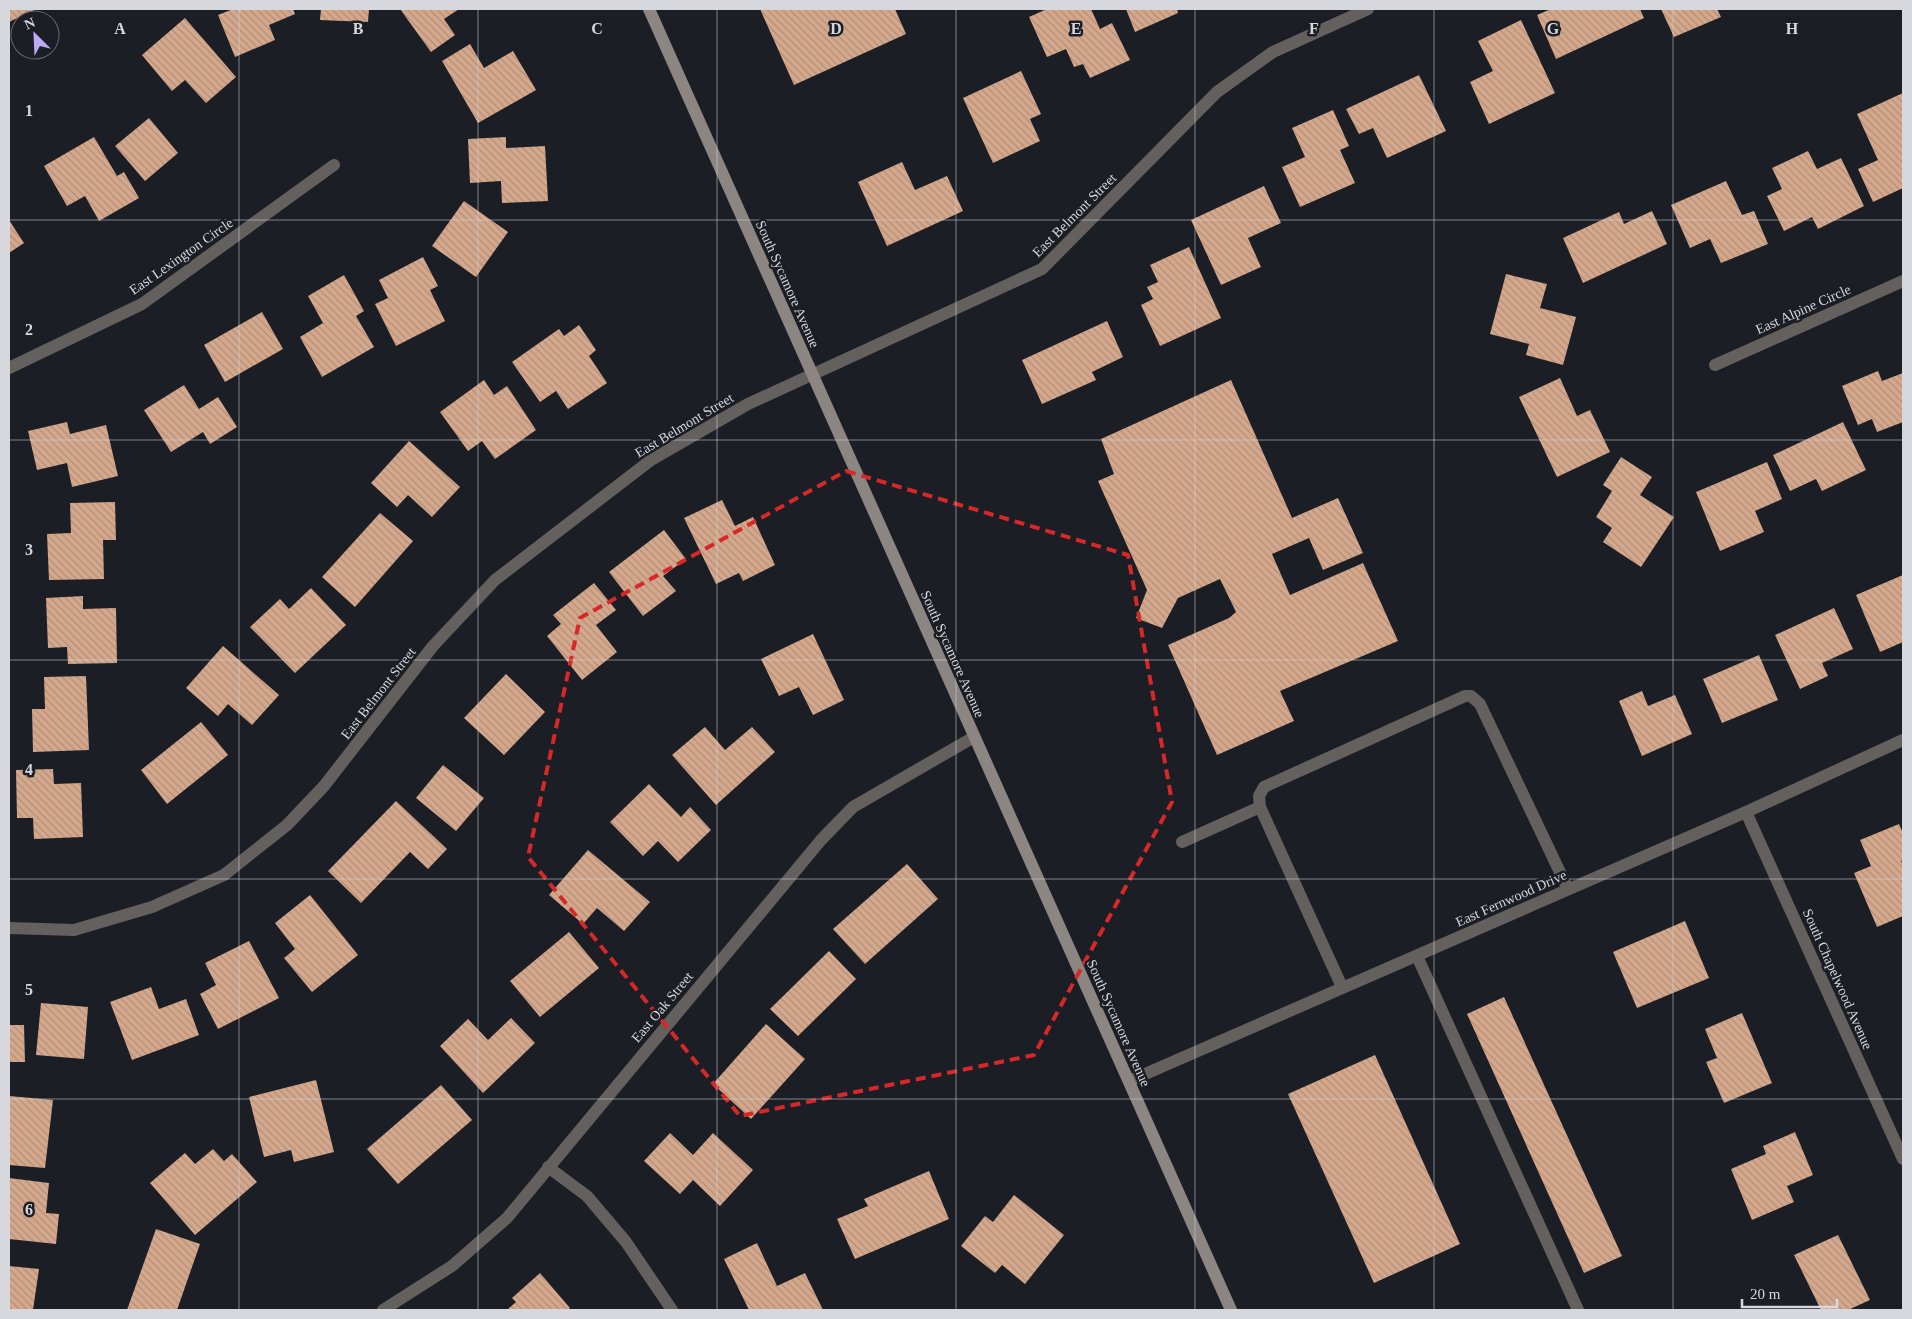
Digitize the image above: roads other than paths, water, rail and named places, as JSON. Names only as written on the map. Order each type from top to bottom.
[{"type":"main road","name":"South Sycamore Avenue","points":[[649,9],[1231,1310]]},
{"type":"street","name":"East Belmont Street","points":[[9,928],[74,930],[152,907],[224,875],[287,826],[324,786],[433,646],[495,580],[651,460],[748,404],[1042,269],[1217,92],[1273,52],[1368,9]]},
{"type":"street","name":"East Lexington Circle","points":[[9,368],[142,304],[334,164]]},
{"type":"street","name":"East Alpine Circle","points":[[1715,365],[1903,281]]},
{"type":"street","points":[[1342,988],[1260,807],[1259,796],[1264,787],[1465,696],[1471,696],[1480,704],[1568,889]]},
{"type":"street","name":"East Oak Street","points":[[383,1310],[458,1260],[507,1218],[821,840],[853,807],[974,737]]},
{"type":"street","name":"East Fernwood Drive","points":[[1128,1081],[1746,812],[1903,740]]},
{"type":"street","points":[[1182,842],[1260,807]]},
{"type":"street","name":"South Chapelwood Avenue","points":[[1746,812],[1903,1159]]},
{"type":"street","points":[[1417,956],[1578,1310]]},
{"type":"street","points":[[548,1167],[587,1196],[626,1242],[672,1310]]}]
